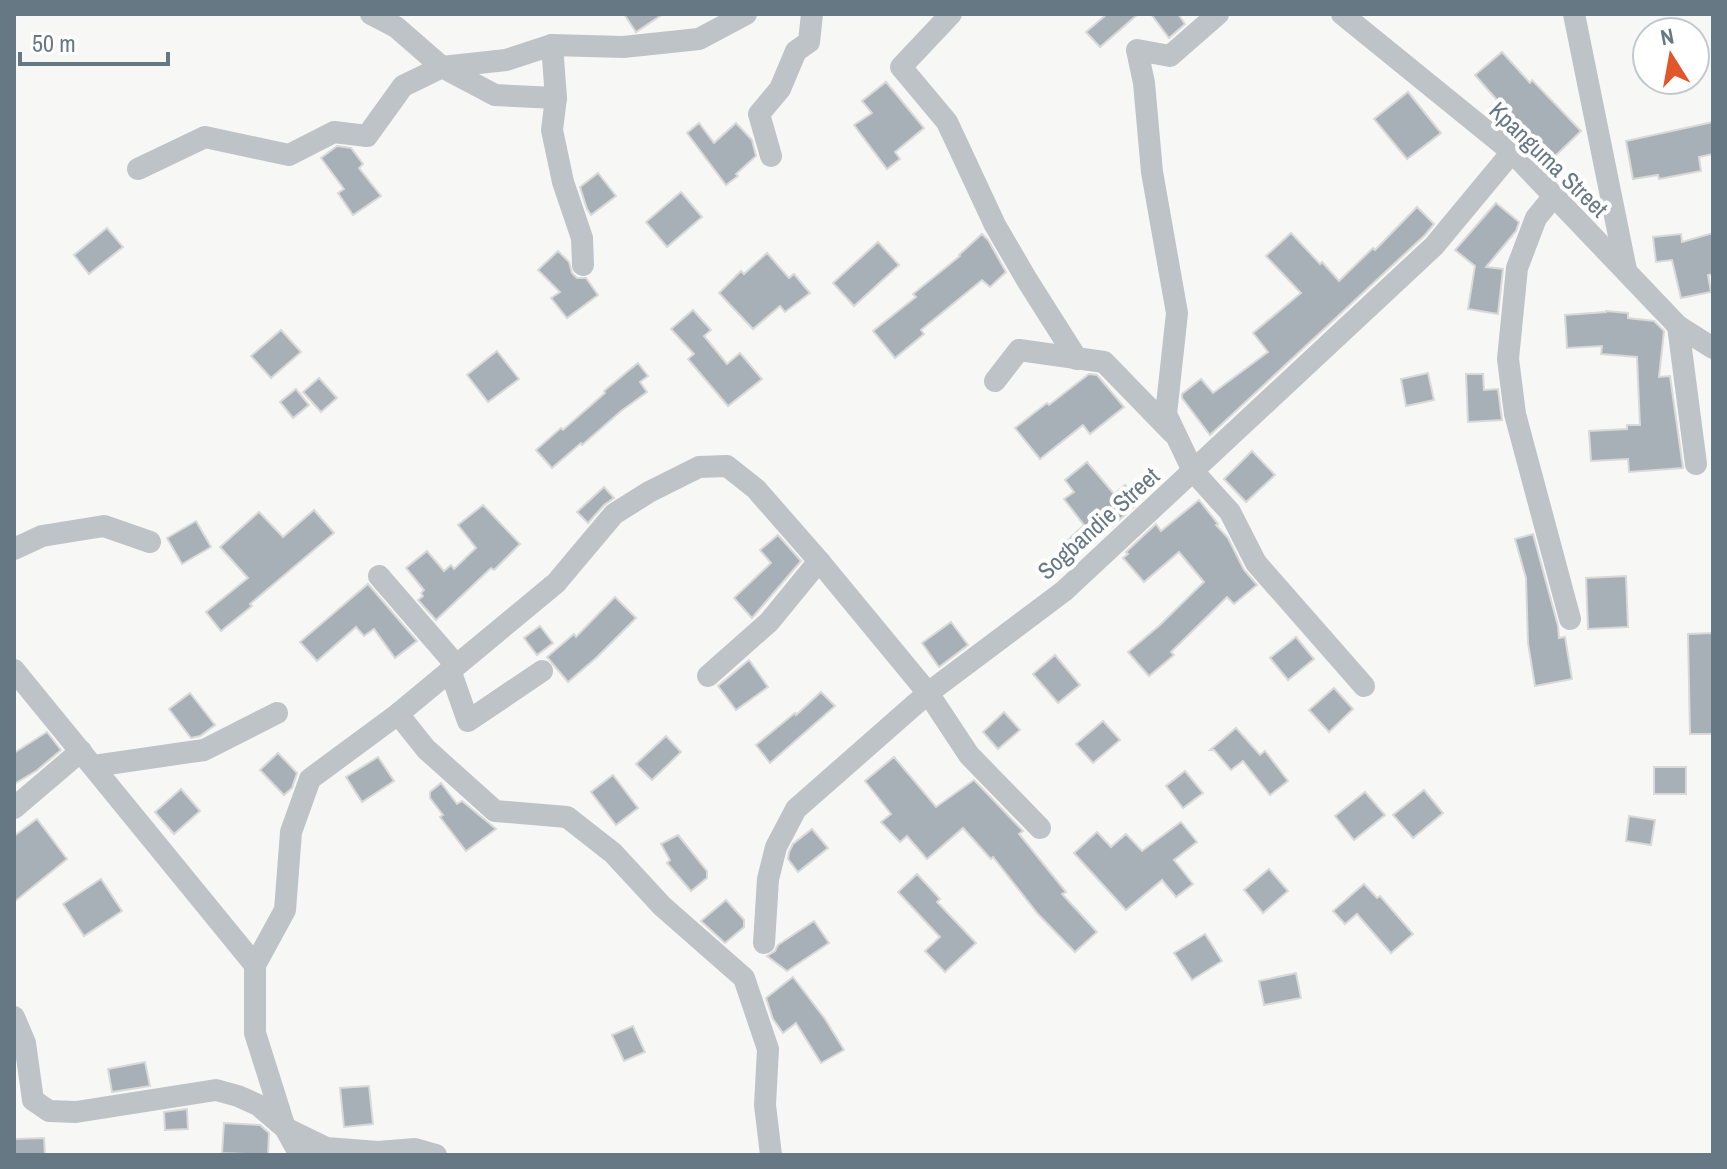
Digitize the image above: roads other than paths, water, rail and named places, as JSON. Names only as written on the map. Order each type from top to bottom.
[{"type":"street","points":[[371,14],[396,27],[442,67],[495,95],[556,98]]},
{"type":"street","points":[[138,169],[205,137],[289,155],[334,132],[367,136],[403,86],[442,67],[506,60],[552,45],[623,47],[699,39],[746,14]]},
{"type":"street","points":[[771,156],[759,114],[780,89],[796,51],[809,42],[812,14]]},
{"type":"street","points":[[951,14],[901,67],[947,122],[995,225],[1077,359]]},
{"type":"street","points":[[1218,14],[1170,56],[1137,50],[1144,83],[1152,172],[1177,313],[1166,414],[1193,471],[1230,512],[1256,563],[1364,686]]},
{"type":"street","name":"Kpanguma Street","points":[[1342,14],[1512,152],[1678,326],[1713,348]]},
{"type":"street","points":[[1574,14],[1626,271]]},
{"type":"street","points":[[552,45],[556,98],[552,130],[563,182],[582,238],[583,265]]},
{"type":"street","name":"Sogbandie Street","points":[[764,943],[768,879],[776,847],[796,809],[928,693],[1064,591],[1434,246],[1512,152]]},
{"type":"street","points":[[1554,196],[1536,218],[1517,268],[1508,359],[1515,414],[1570,619]]},
{"type":"street","points":[[1678,326],[1696,464]]},
{"type":"street","points":[[995,381],[1019,350],[1104,362],[1178,439]]},
{"type":"street","points":[[300,1155],[285,1128],[255,1033],[255,965],[285,910],[291,832],[310,779],[398,714],[556,583],[614,514],[699,467],[727,466],[756,489],[928,693],[969,755],[1040,828]]},
{"type":"street","points":[[14,549],[42,536],[104,526],[150,542]]},
{"type":"street","points":[[708,676],[769,622],[819,561]]},
{"type":"street","points":[[379,576],[453,667],[468,721],[542,671]]},
{"type":"street","points":[[14,670],[255,965]]},
{"type":"street","points":[[14,808],[88,758],[204,750],[277,713]]},
{"type":"street","points":[[398,714],[426,749],[495,811],[567,817],[613,853],[662,906],[744,978],[768,1049],[765,1105],[771,1155]]},
{"type":"street","points":[[14,1017],[25,1043],[33,1100],[49,1111],[76,1112],[216,1090],[258,1105],[285,1128],[326,1148],[378,1152],[415,1149],[436,1155]]}]
